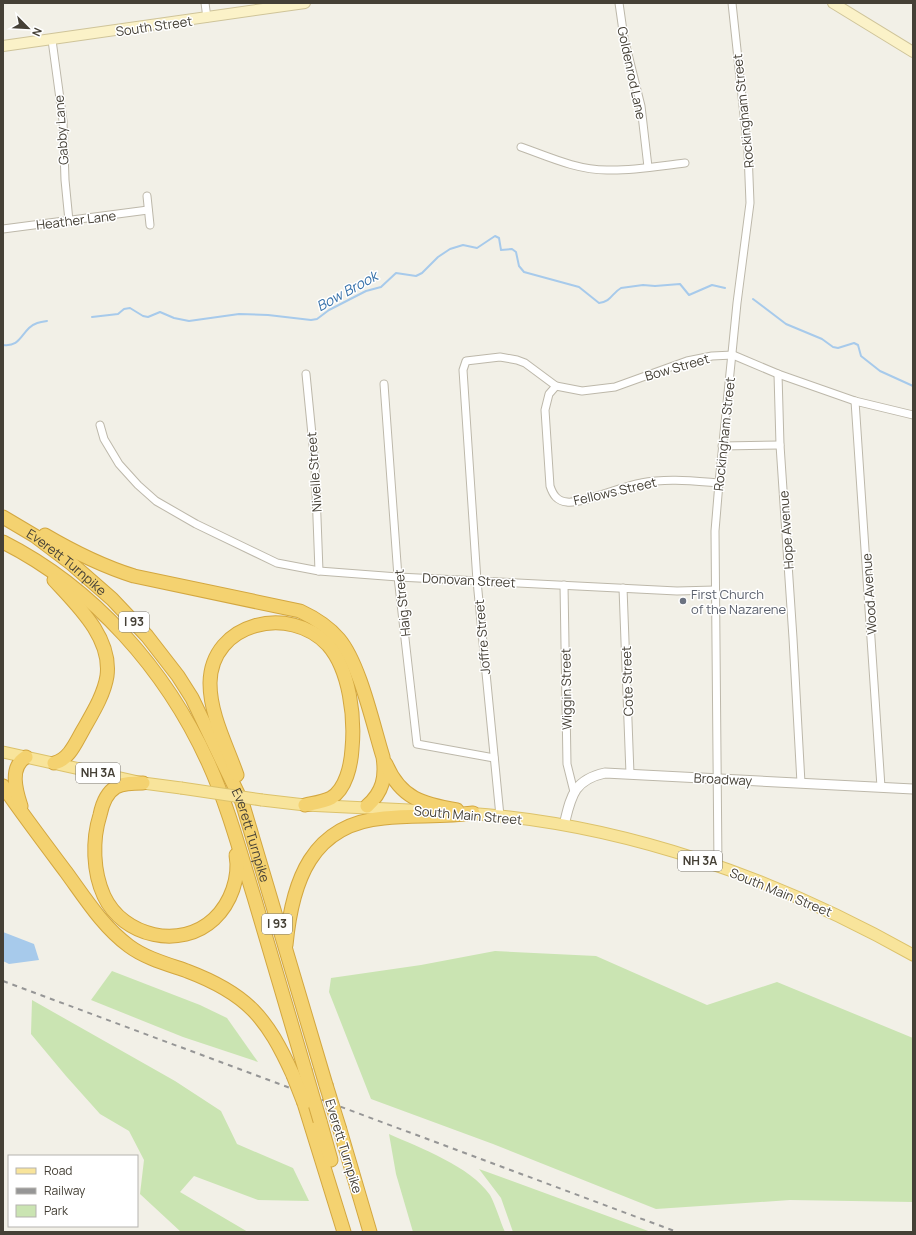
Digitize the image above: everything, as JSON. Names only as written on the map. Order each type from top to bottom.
[{"type":"highway","points":[[3,513],[20,520],[79,554],[110,568],[156,581],[300,610],[315,618],[336,636],[349,654],[356,670],[383,757],[393,779],[408,795],[432,805],[473,813]]},
{"type":"highway","name":"Everett Turnpike","points":[[3,517],[35,536],[72,564],[112,599],[147,636],[178,676],[192,698],[242,802],[370,1232]]},
{"type":"highway","name":"Everett Turnpike","points":[[3,542],[69,584],[105,615],[127,638],[159,678],[186,721],[208,763],[232,824],[299,1073],[320,1122],[353,1232]]},
{"type":"highway","points":[[22,553],[47,574],[87,619],[98,634],[106,654],[107,676],[97,702],[68,753],[59,762],[54,763]]},
{"type":"highway","points":[[242,802],[237,776],[214,711],[210,687],[212,671],[218,655],[225,644],[237,635],[258,624],[276,622],[290,624],[309,631],[327,644],[335,656],[343,673],[351,706],[354,731],[352,753],[345,780],[340,789],[332,797],[324,801],[305,804]]},
{"type":"highway","points":[[26,757],[19,762],[15,776],[18,797],[28,821]]},
{"type":"highway","points":[[367,806],[377,797],[383,784],[385,772],[383,757]]},
{"type":"highway","points":[[143,783],[121,785],[108,795],[98,824],[95,854],[101,886],[112,909],[131,926],[158,936],[184,934],[207,925],[218,915],[229,899],[236,876],[237,862],[222,809],[222,796]]},
{"type":"highway","points":[[3,786],[90,906],[113,932],[129,946],[150,958],[212,981],[234,994],[253,1010],[268,1026],[299,1073],[304,1103],[344,1232]]},
{"type":"highway","points":[[285,950],[289,914],[297,884],[309,861],[332,837],[357,823],[383,818],[473,813]]},
{"type":"main road","name":"South Street","points":[[3,46],[305,3]]},
{"type":"main road","points":[[833,3],[913,52]]},
{"type":"main road","name":"South Main Street","points":[[3,752],[143,783],[262,800],[305,804],[367,806],[473,813],[564,825],[645,842],[718,866],[819,905],[865,928],[913,955]]},
{"type":"street","points":[[206,3],[207,18]]},
{"type":"street","name":"Goldenrod Lane","points":[[619,3],[624,38],[641,106],[648,167]]},
{"type":"street","name":"Rockingham Street","points":[[718,866],[715,531],[722,446],[750,203],[748,152],[732,3]]},
{"type":"street","name":"Gabby Lane","points":[[52,40],[63,121],[65,180],[69,221]]},
{"type":"street","points":[[521,147],[568,164],[594,169],[618,170],[685,163]]},
{"type":"street","points":[[147,196],[150,225]]},
{"type":"street","name":"Heather Lane","points":[[3,229],[148,210]]},
{"type":"street","name":"Bow Street","points":[[466,361],[500,357],[517,360],[525,363],[556,386],[582,391],[615,387],[687,361],[712,356],[732,355],[778,374],[855,401],[913,415]]},
{"type":"street","name":"Joffre Street","points":[[466,361],[463,370],[477,580],[500,816]]},
{"type":"street","name":"Nivelle Street","points":[[306,374],[315,465],[319,571]]},
{"type":"street","name":"Hope Avenue","points":[[778,374],[780,445],[793,638],[800,783]]},
{"type":"street","name":"Haig Street","points":[[384,384],[398,577],[417,744],[494,758]]},
{"type":"street","name":"Fellows Street","points":[[556,386],[549,394],[545,410],[550,486],[553,494],[559,500],[576,502],[641,483],[658,480],[719,483]]},
{"type":"street","name":"Wood Avenue","points":[[855,401],[881,787]]},
{"type":"street","name":"Donovan Street","points":[[100,425],[104,439],[119,464],[138,485],[156,501],[229,541],[277,563],[319,571],[398,577],[623,588],[715,590]]},
{"type":"street","points":[[722,446],[780,445]]},
{"type":"street","name":"Wiggin Street","points":[[564,585],[567,764],[574,792]]},
{"type":"street","name":"Cote Street","points":[[623,588],[630,774]]},
{"type":"street","name":"Broadway","points":[[574,792],[580,783],[596,775],[605,773],[913,789]]},
{"type":"street","points":[[564,825],[574,792]]},
{"type":"green space","points":[[495,951],[596,956],[707,1005],[777,982],[913,1038],[913,1202],[790,1200],[656,1209],[493,1144],[371,1099],[329,992],[331,978],[421,965]]},
{"type":"green space","points":[[112,971],[200,1005],[227,1018],[258,1062],[183,1037],[91,1000]]},
{"type":"green space","points":[[32,1000],[175,1081],[221,1111],[237,1144],[293,1168],[309,1201],[258,1200],[194,1176],[180,1192],[248,1232],[181,1232],[140,1194],[144,1160],[129,1131],[100,1114],[31,1034]]},
{"type":"green space","points":[[389,1134],[444,1159],[470,1175],[490,1195],[505,1232],[413,1232],[396,1174]]},
{"type":"green space","points":[[479,1169],[651,1232],[513,1232],[501,1198]]},
{"type":"water","points":[[3,932],[34,944],[39,960],[9,964],[3,961]]},
{"type":"waterway","name":"Bow Brook","points":[[92,317],[118,314],[124,309],[130,308],[143,316],[148,317],[160,312],[174,318],[189,321],[239,314],[268,315],[311,320],[317,319],[329,310],[366,291],[381,287],[396,273],[416,276],[422,273],[438,257],[450,249],[463,245],[477,248],[495,236],[499,238],[501,250],[512,249],[516,252],[519,266],[524,272],[579,287],[599,303],[609,299],[621,288],[643,285],[655,286],[680,284],[689,295],[712,285],[725,288]]},
{"type":"waterway","name":"Bow Brook","points":[[753,299],[786,324],[822,339],[833,347],[838,348],[854,343],[858,345],[861,356],[880,371],[913,386]]},
{"type":"waterway","name":"Bow Brook","points":[[3,345],[15,343],[31,326],[47,321]]},
{"type":"railway","points":[[3,981],[677,1232]]},
{"type":"place","name":"First Church of the Nazarene","points":[[683,601]]}]
